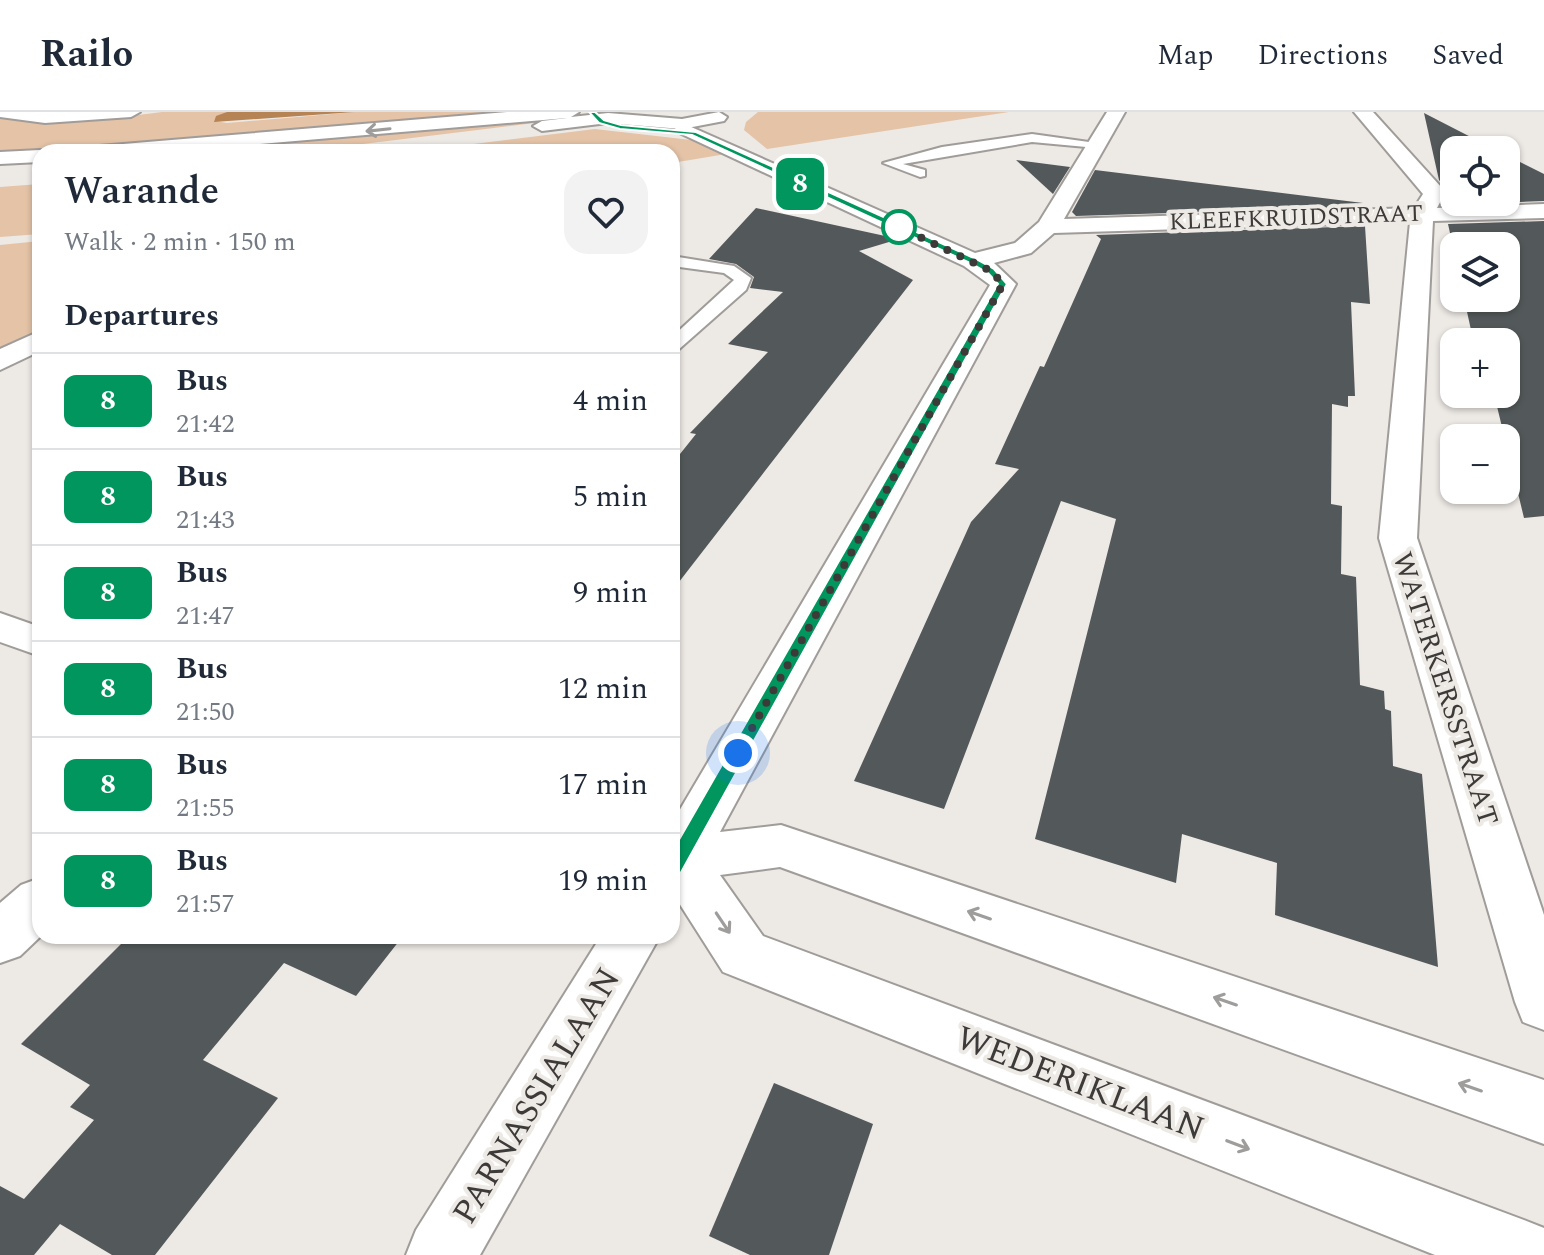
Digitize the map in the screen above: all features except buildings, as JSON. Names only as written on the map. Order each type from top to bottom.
[{"type":"street","points":[[0,112],[45,118],[131,112]]},
{"type":"street","points":[[483,119],[531,112]]},
{"type":"street","points":[[192,144],[570,112]]},
{"type":"street","points":[[973,261],[1023,248],[1048,226],[1116,112]]},
{"type":"street","name":"WATERKERSSTRAAT","points":[[1363,112],[1434,193],[1422,214],[1398,538],[1544,1002]]},
{"type":"street","points":[[600,118],[634,129],[682,130],[726,117]]},
{"type":"street","points":[[425,144],[600,118],[667,124],[726,117],[824,192]]},
{"type":"street","points":[[680,850],[1003,284],[991,271],[973,261],[682,130]]},
{"type":"street","points":[[0,158],[32,156]]},
{"type":"street","name":"KLEEFKRUIDSTRAAT","points":[[1048,226],[1544,211]]},
{"type":"street","points":[[0,361],[32,343]]},
{"type":"street","points":[[0,627],[32,639]]},
{"type":"street","points":[[680,860],[781,846],[1544,1112]]},
{"type":"street","name":"WEDERIKLAAN","points":[[680,869],[743,954],[1524,1255]]},
{"type":"street","points":[[0,938],[32,909]]},
{"type":"street","name":"PARNASSIALAAN","points":[[441,1255],[627,944]]},
{"type":"lane","points":[[920,173],[889,163],[942,151],[1032,138],[1097,144]]},
{"type":"lane","points":[[680,262],[728,269],[743,278],[740,287],[680,339]]},
{"type":"shaded area","points":[[162,112],[227,112],[215,121],[227,123],[355,112],[498,112],[170,144],[32,144],[32,151],[0,153],[0,117],[84,122]]},
{"type":"shaded area","points":[[227,112],[355,112],[214,122],[216,116]]},
{"type":"shaded area","points":[[758,112],[1009,112],[767,149],[744,130],[746,122]]},
{"type":"shaded area","points":[[579,115],[583,117],[363,144],[275,144]]},
{"type":"shaded area","points":[[595,129],[691,140],[726,154],[680,162],[680,144],[474,144]]},
{"type":"shaded area","points":[[32,185],[32,235],[0,237],[0,187]]},
{"type":"shaded area","points":[[32,242],[32,342],[0,358],[0,245]]},
{"type":"bus line","name":"8","points":[[593,112],[602,121],[620,127],[694,133],[797,183],[824,192],[973,261],[991,271],[1003,284],[680,856]]},
{"type":"route","points":[[738,753],[1003,284],[991,271],[899,227]]}]
